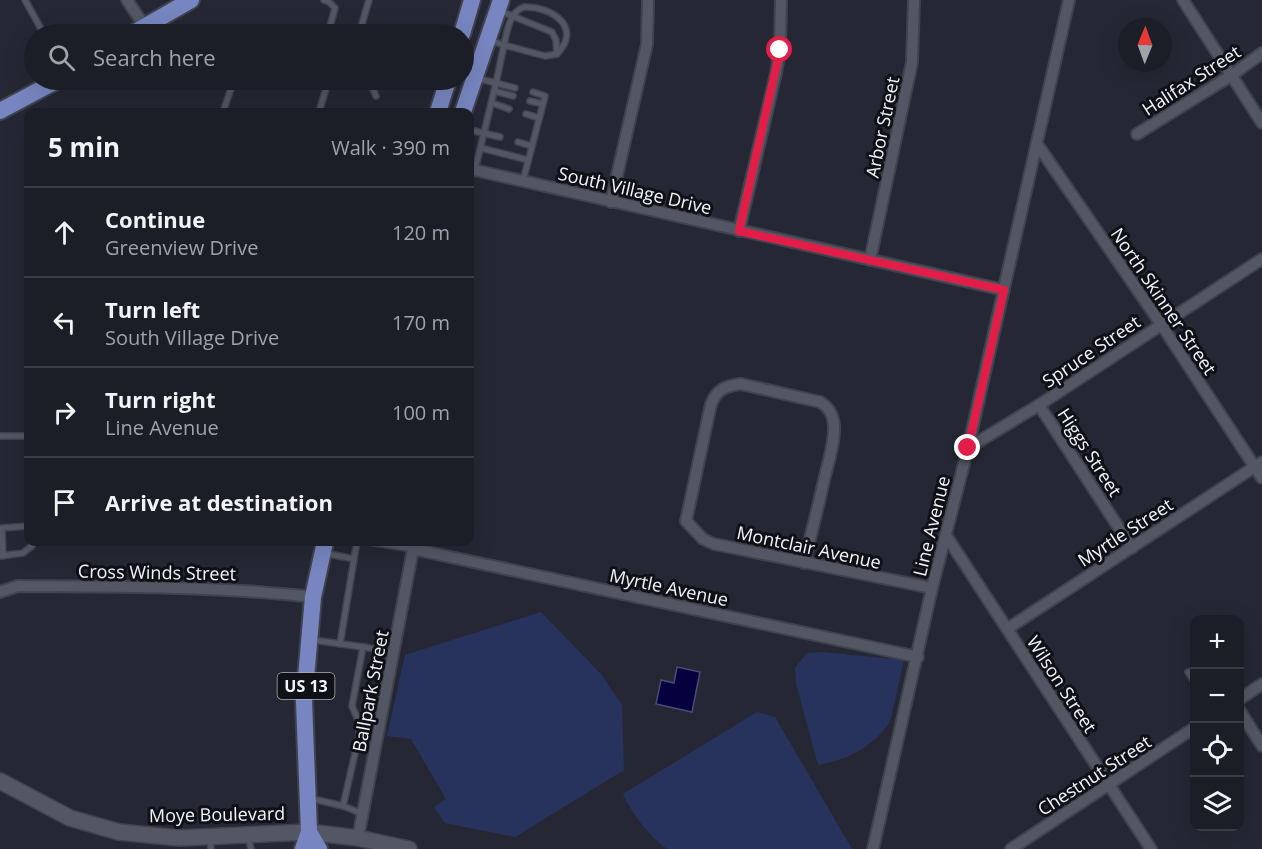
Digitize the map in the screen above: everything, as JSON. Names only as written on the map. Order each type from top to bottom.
[{"type":"main road","points":[[151,24],[191,0]]},
{"type":"main road","points":[[465,24],[472,0]]},
{"type":"main road","points":[[474,81],[487,39],[503,9]]},
{"type":"main road","points":[[0,111],[39,90]]},
{"type":"main road","points":[[439,108],[445,90]]},
{"type":"main road","points":[[464,108],[471,90]]},
{"type":"main road","name":"US 13","points":[[303,849],[309,832],[304,701],[313,597],[324,547]]},
{"type":"main road","name":"Moye Boulevard","points":[[0,781],[70,818],[170,843],[249,842],[309,832],[358,838],[409,849]]},
{"type":"main road","name":"US 13","points":[[309,832],[319,849]]},
{"type":"street","points":[[127,0],[136,24]]},
{"type":"street","points":[[611,202],[647,44],[648,0]]},
{"type":"street","points":[[739,231],[776,73],[780,50],[781,0]]},
{"type":"street","name":"Arbor Street","points":[[870,260],[912,62],[914,0]]},
{"type":"street","name":"Line Avenue","points":[[873,849],[932,588],[947,537],[968,448],[1069,0]]},
{"type":"street","points":[[1183,0],[1262,123]]},
{"type":"street","name":"Halifax Street","points":[[1137,134],[1232,75],[1262,53]]},
{"type":"street","name":"North Skinner Street","points":[[1037,144],[1258,465],[1262,478]]},
{"type":"street","name":"South Village Drive","points":[[474,170],[1004,290]]},
{"type":"street","name":"Spruce Street","points":[[968,448],[1039,405],[1262,259]]},
{"type":"street","name":"Montclair Avenue","points":[[804,563],[833,437],[832,415],[827,406],[820,402],[741,384],[720,389],[711,404],[686,522],[703,539],[714,544],[804,563],[932,588]]},
{"type":"street","name":"Higgs Street","points":[[1039,405],[1132,548]]},
{"type":"street","name":"Myrtle Street","points":[[1007,629],[1258,465]]},
{"type":"street","name":"Wilson Street","points":[[947,537],[1150,849]]},
{"type":"street","name":"Ballpark Street","points":[[358,838],[413,549]]},
{"type":"street","name":"Myrtle Avenue","points":[[413,549],[918,657]]},
{"type":"street","name":"Cross Winds Street","points":[[0,592],[18,586],[262,591],[313,597]]},
{"type":"street","points":[[1244,696],[1262,684]]},
{"type":"street","points":[[1244,719],[1262,746]]},
{"type":"street","name":"Chestnut Street","points":[[1011,849],[1190,731]]},
{"type":"lane","points":[[26,0],[39,24]]},
{"type":"lane","points":[[324,0],[335,9],[331,24]]},
{"type":"lane","points":[[362,24],[369,0]]},
{"type":"lane","points":[[487,39],[545,56],[557,54],[566,41],[565,26],[559,17],[531,7],[503,9]]},
{"type":"lane","points":[[474,165],[481,148],[504,45],[503,9]]},
{"type":"lane","points":[[503,9],[552,32],[556,40],[557,54]]},
{"type":"lane","points":[[475,78],[515,87]]},
{"type":"lane","points":[[224,108],[231,90]]},
{"type":"lane","points":[[320,108],[326,90]]},
{"type":"lane","points":[[373,90],[376,96]]},
{"type":"lane","points":[[494,92],[513,96]]},
{"type":"lane","points":[[523,181],[545,96],[533,92]]},
{"type":"lane","points":[[530,101],[543,104]]},
{"type":"lane","points":[[492,103],[509,109]]},
{"type":"lane","points":[[526,114],[539,118]]},
{"type":"lane","points":[[474,131],[500,137]]},
{"type":"lane","points":[[518,142],[532,146]]},
{"type":"lane","points":[[481,148],[528,160]]},
{"type":"lane","points":[[0,436],[24,436]]},
{"type":"lane","points":[[24,526],[2,528],[1,556],[23,553],[32,546]]},
{"type":"lane","points":[[340,644],[356,546]]},
{"type":"lane","points":[[394,546],[413,549]]},
{"type":"lane","points":[[324,547],[354,559]]},
{"type":"lane","points":[[311,640],[394,652]]},
{"type":"lane","points":[[343,806],[360,736],[359,722],[352,706],[363,647]]},
{"type":"lane","points":[[308,798],[343,806],[363,814]]},
{"type":"shaded area","points":[[541,612],[601,674],[622,705],[624,770],[515,837],[445,823],[434,807],[446,799],[411,739],[387,736],[405,655]]},
{"type":"shaded area","points":[[822,652],[904,660],[890,722],[883,731],[859,751],[819,765],[796,683],[795,668],[807,653]]},
{"type":"shaded area","points":[[677,667],[700,672],[692,712],[656,704],[661,680],[674,683]]},
{"type":"shaded area","points":[[757,712],[775,717],[852,849],[667,849],[647,831],[636,817],[623,794]]},
{"type":"route","points":[[780,50],[739,231],[1004,290],[968,448]]}]
